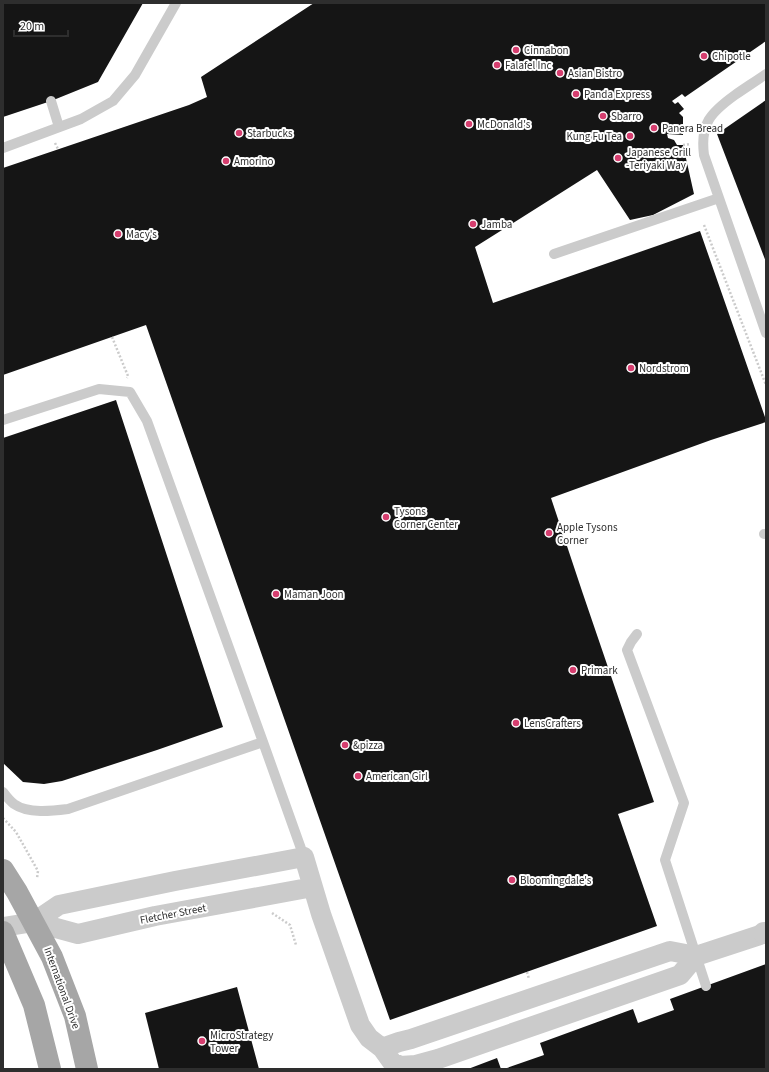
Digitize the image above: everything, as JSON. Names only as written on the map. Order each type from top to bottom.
[{"type":"main road","name":"International Drive","points":[[3,870],[34,922],[52,957],[72,1009],[87,1069]]},
{"type":"main road","points":[[3,932],[34,1005],[50,1069]]},
{"type":"street","points":[[304,857],[360,1025],[369,1038],[382,1048],[392,1062],[400,1066],[424,1064],[680,976],[696,956]]},
{"type":"street","name":"Fletcher Street","points":[[3,927],[34,922],[59,906],[175,881],[304,857]]},
{"type":"street","name":"Fletcher Street","points":[[34,922],[78,934],[155,916],[313,887]]},
{"type":"street","points":[[382,1048],[425,1035],[670,951],[696,956],[765,933]]},
{"type":"lane","points":[[3,148],[80,119],[113,101],[135,75],[176,3]]},
{"type":"lane","points":[[766,74],[718,107],[709,118],[704,132],[703,145],[704,155],[766,333]]},
{"type":"lane","points":[[51,102],[59,127]]},
{"type":"lane","points":[[554,254],[719,198]]},
{"type":"lane","points":[[3,420],[99,389],[130,392],[147,421],[304,857]]},
{"type":"lane","points":[[637,634],[627,650],[684,803],[665,860],[706,986]]},
{"type":"lane","points":[[3,792],[14,804],[33,811],[68,809],[263,742]]},
{"type":"path","points":[[704,225],[766,384]]},
{"type":"path","points":[[112,337],[128,376],[125,382]]},
{"type":"path","points":[[3,818],[16,832],[38,871],[37,878]]},
{"type":"path","points":[[271,913],[290,925],[296,945]]},
{"type":"building","points":[[3,3],[143,3],[98,82],[51,101],[3,117]]},
{"type":"building","name":"Tysons Corner Center","points":[[314,3],[766,3],[766,41],[685,97],[682,94],[672,101],[675,104],[678,102],[684,109],[679,113],[683,117],[683,135],[667,134],[668,138],[674,140],[677,145],[683,145],[694,194],[653,215],[630,220],[597,170],[475,247],[493,303],[700,231],[766,420],[766,422],[711,440],[551,498],[654,802],[618,814],[657,926],[390,1020],[146,325],[3,375],[3,168],[189,105],[207,97],[201,77]]},
{"type":"building","points":[[766,100],[766,262],[717,134]]},
{"type":"building","points":[[116,400],[223,727],[62,781],[44,784],[23,782],[3,763],[3,438]]},
{"type":"building","points":[[766,964],[766,1069],[504,1069],[544,1055],[540,1043],[633,1009],[638,1023],[674,1010],[670,999]]},
{"type":"building","name":"MicroStrategy Tower","points":[[237,987],[259,1069],[159,1069],[145,1013]]},
{"type":"building","points":[[497,1058],[501,1069],[468,1069]]},
{"type":"place","name":"Cinnabon","points":[[516,50]]},
{"type":"place","name":"Chipotle","points":[[704,56]]},
{"type":"place","name":"Falafel Inc","points":[[497,65]]},
{"type":"place","name":"Asian Bistro","points":[[560,73]]},
{"type":"place","name":"Panda Express","points":[[576,94]]},
{"type":"place","name":"Sbarro","points":[[603,116]]},
{"type":"place","name":"McDonald's","points":[[469,124]]},
{"type":"place","name":"Panera Bread","points":[[654,128]]},
{"type":"place","name":"Starbucks","points":[[239,133]]},
{"type":"place","name":"Kung Fu Tea","points":[[630,136]]},
{"type":"place","name":"Japanese Grill -Teriyaki Way","points":[[618,158]]},
{"type":"place","name":"Amorino","points":[[226,161]]},
{"type":"place","name":"Jamba","points":[[473,224]]},
{"type":"place","name":"Macy's","points":[[118,234]]},
{"type":"place","name":"Nordstrom","points":[[631,368]]},
{"type":"place","name":"Tysons Corner Center","points":[[386,517]]},
{"type":"place","name":"Apple Tysons Corner","points":[[549,533]]},
{"type":"place","name":"Maman Joon","points":[[276,594]]},
{"type":"place","name":"Primark","points":[[573,670]]},
{"type":"place","name":"LensCrafters","points":[[516,723]]},
{"type":"place","name":"&pizza","points":[[345,745]]},
{"type":"place","name":"American Girl","points":[[358,776]]},
{"type":"place","name":"Bloomingdale's","points":[[512,880]]},
{"type":"place","name":"MicroStrategy Tower","points":[[202,1041]]}]
